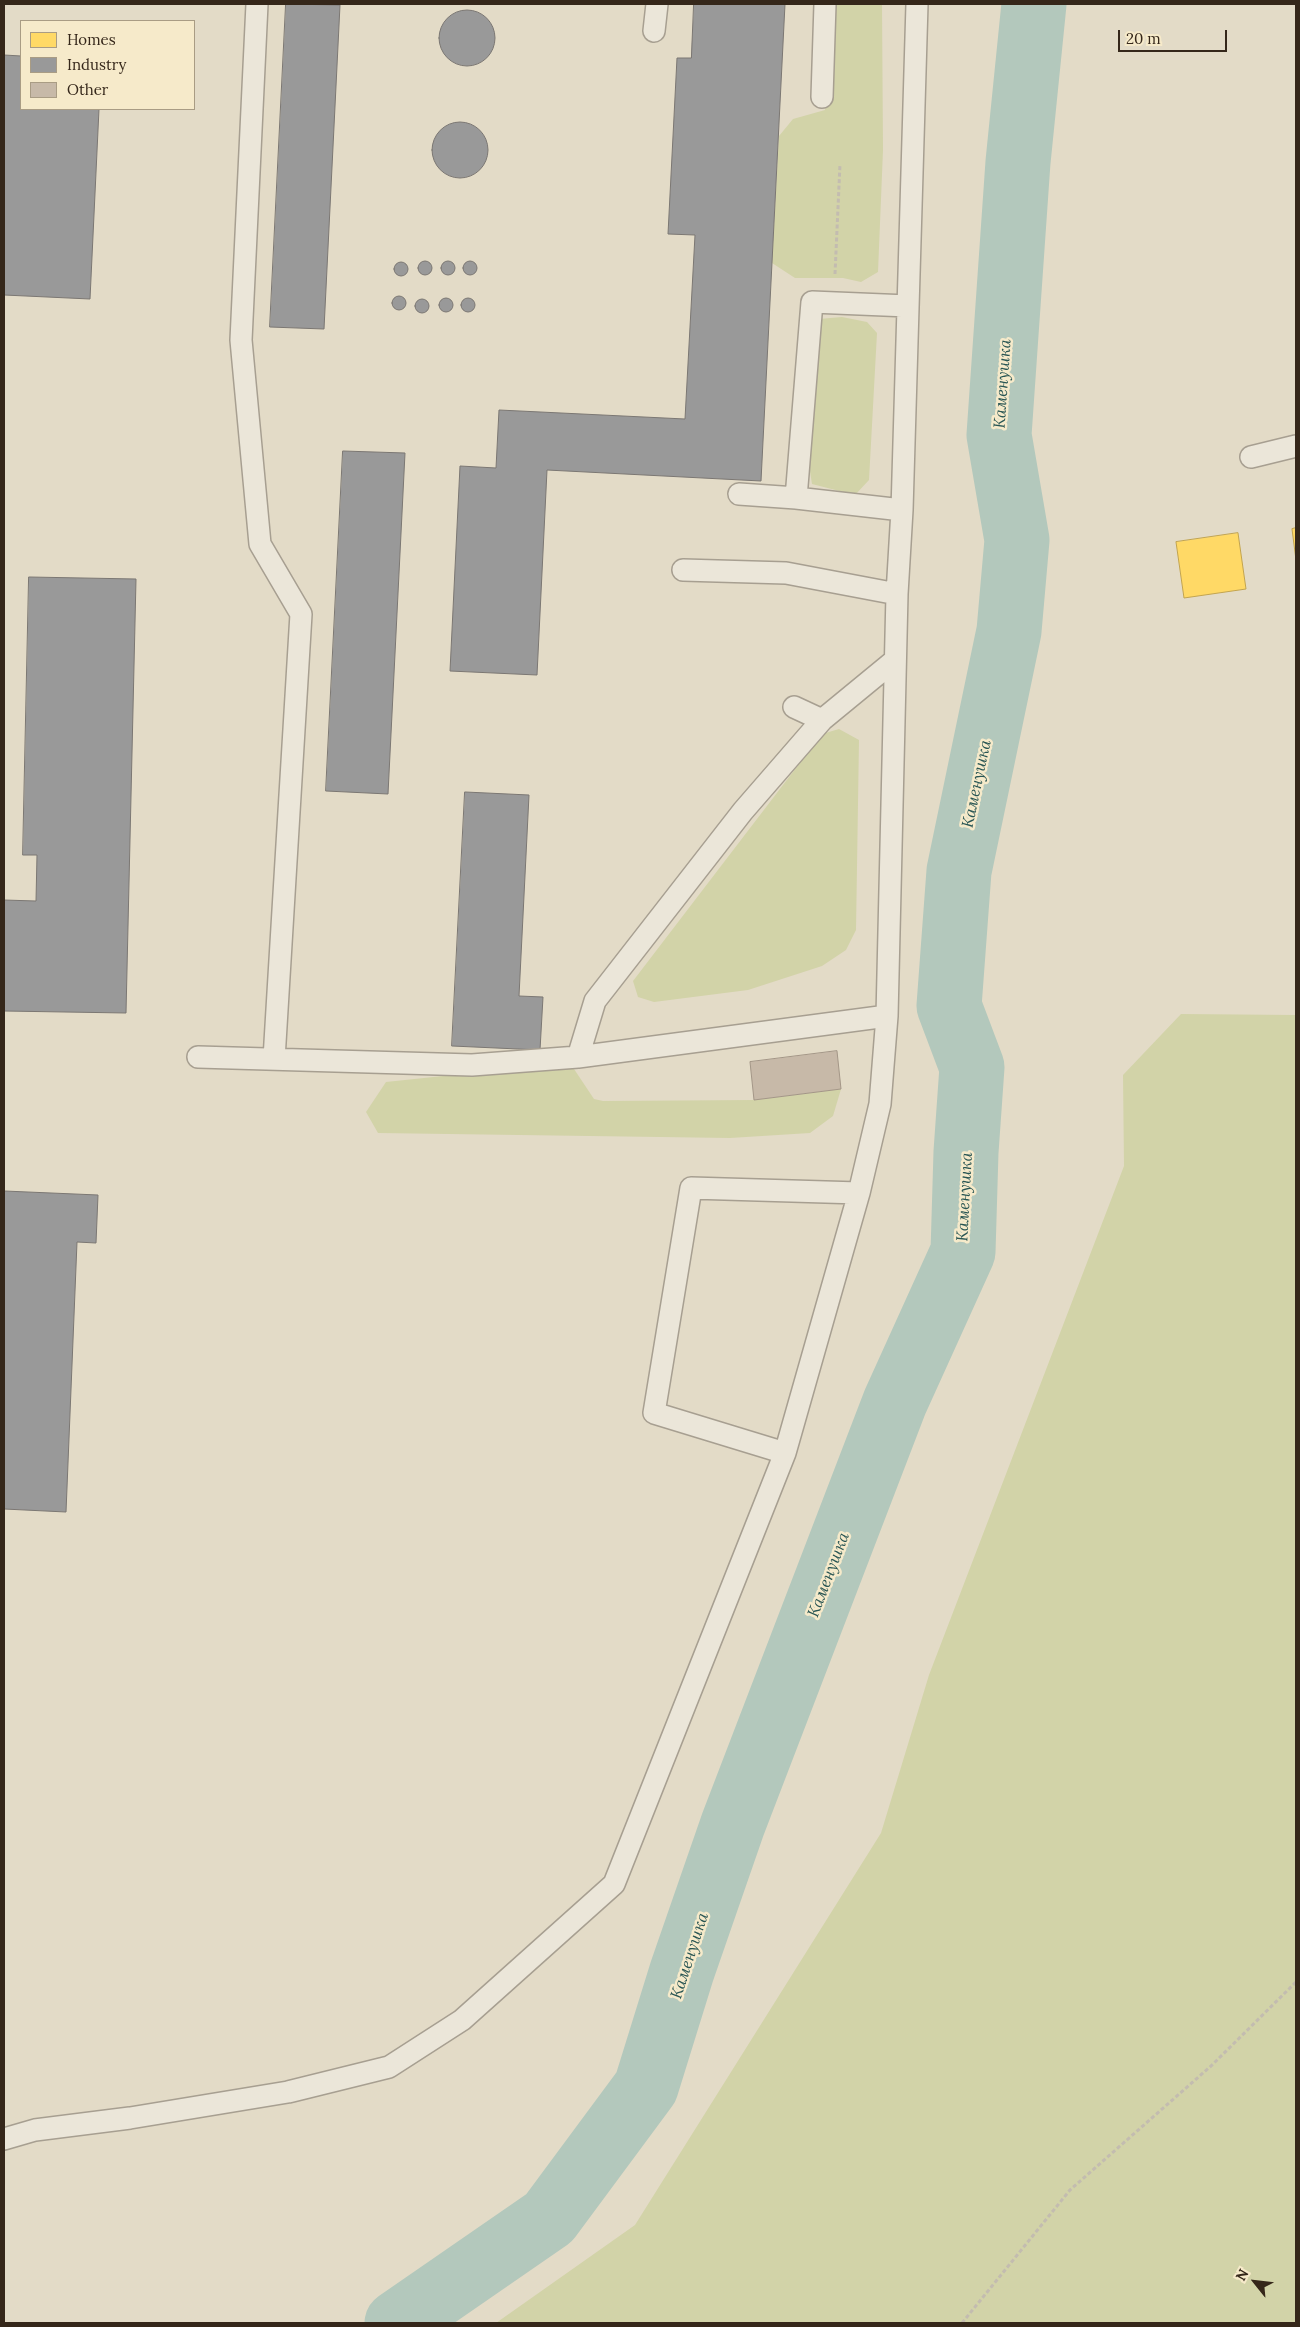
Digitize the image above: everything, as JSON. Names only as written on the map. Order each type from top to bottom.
[{"type":"lane","points":[[257,4],[241,340],[260,544],[301,614],[274,1059]]},
{"type":"lane","points":[[654,31],[657,4]]},
{"type":"lane","points":[[822,97],[825,4]]},
{"type":"lane","points":[[4,2139],[35,2130],[130,2118],[288,2092],[389,2067],[462,2020],[614,1884],[785,1453],[859,1193],[880,1104],[887,1016],[895,660],[902,510],[916,4]]},
{"type":"lane","points":[[796,498],[812,302],[908,306]]},
{"type":"lane","points":[[1251,457],[1296,446]]},
{"type":"lane","points":[[739,494],[796,498],[902,510]]},
{"type":"lane","points":[[682,570],[786,573],[897,594]]},
{"type":"lane","points":[[578,1057],[595,1000],[743,811],[822,720],[895,660]]},
{"type":"lane","points":[[794,708],[822,720]]},
{"type":"lane","points":[[198,1057],[472,1065],[578,1057],[887,1016]]},
{"type":"lane","points":[[785,1453],[654,1413],[691,1188],[859,1193]]},
{"type":"path","points":[[834,302],[840,164]]},
{"type":"path","points":[[962,2323],[1070,2190],[1211,2066],[1296,1982]]},
{"type":"green space","points":[[836,4],[882,4],[883,150],[878,272],[861,282],[843,278],[795,278],[772,263],[779,136],[793,119],[825,110]]},
{"type":"green space","points":[[842,317],[867,322],[877,333],[869,480],[855,495],[812,484],[808,459],[819,319]]},
{"type":"green space","points":[[839,729],[859,740],[856,930],[846,950],[822,966],[748,990],[654,1002],[638,997],[633,981],[822,734]]},
{"type":"green space","points":[[1181,1014],[1296,1015],[1296,2323],[496,2323],[635,2225],[881,1833],[929,1675],[1124,1166],[1123,1075]]},
{"type":"green space","points":[[572,1066],[594,1099],[603,1101],[754,1100],[841,1089],[833,1116],[810,1133],[730,1138],[378,1133],[366,1112],[386,1082],[481,1072]]},
{"type":"building: Homes","points":[[1296,528],[1296,560],[1292,529]]},
{"type":"building: Homes","points":[[1238,533],[1246,589],[1184,598],[1176,542]]},
{"type":"building: Industry","points":[[286,4],[340,5],[324,329],[270,327]]},
{"type":"building: Industry","points":[[694,4],[785,4],[761,481],[547,470],[537,675],[450,671],[460,466],[496,468],[499,410],[685,419],[695,235],[668,234],[677,58],[691,58]]},
{"type":"building: Industry","points":[[467,10],[478,12],[487,18],[493,27],[495,38],[493,49],[487,58],[478,64],[467,66],[456,64],[447,58],[441,49],[439,38],[441,27],[447,18],[456,12]]},
{"type":"building: Industry","points":[[4,55],[20,56],[20,110],[99,110],[90,299],[4,295]]},
{"type":"building: Industry","points":[[460,122],[471,124],[480,130],[486,139],[488,150],[486,161],[480,170],[471,176],[460,178],[449,176],[440,170],[434,161],[432,150],[434,139],[440,130],[449,124]]},
{"type":"building: Industry","points":[[422,261],[428,261],[432,268],[428,275],[422,275],[418,271],[418,265]]},
{"type":"building: Industry","points":[[445,261],[451,261],[455,268],[451,275],[445,275],[441,271],[441,265]]},
{"type":"building: Industry","points":[[467,261],[473,261],[477,268],[473,275],[467,275],[463,271],[463,265]]},
{"type":"building: Industry","points":[[398,262],[404,262],[408,269],[404,276],[398,276],[394,272],[394,266]]},
{"type":"building: Industry","points":[[396,296],[402,296],[406,303],[402,310],[396,310],[392,306],[392,300]]},
{"type":"building: Industry","points":[[443,298],[449,298],[453,305],[449,312],[443,312],[439,308],[439,302]]},
{"type":"building: Industry","points":[[465,298],[471,298],[475,305],[471,312],[465,312],[461,308],[461,302]]},
{"type":"building: Industry","points":[[419,299],[425,299],[429,306],[425,313],[419,313],[415,309],[415,303]]},
{"type":"building: Industry","points":[[343,451],[405,453],[388,794],[326,791]]},
{"type":"building: Industry","points":[[29,577],[136,579],[126,1013],[4,1011],[4,900],[36,901],[37,855],[23,855]]},
{"type":"building: Industry","points":[[465,792],[529,795],[519,996],[543,997],[540,1050],[452,1046]]},
{"type":"building: Industry","points":[[4,1191],[98,1195],[96,1243],[77,1242],[66,1512],[4,1509]]},
{"type":"building: Other","points":[[837,1051],[841,1089],[754,1100],[750,1062]]},
{"type":"waterway","name":"Каменушка","points":[[397,2323],[549,2218],[646,2087],[682,1971],[733,1824],[895,1402],[963,1252],[966,1152],[972,1067],[949,1006],[959,871],[1009,631],[1017,540],[999,435],[1018,162],[1034,4]]}]
